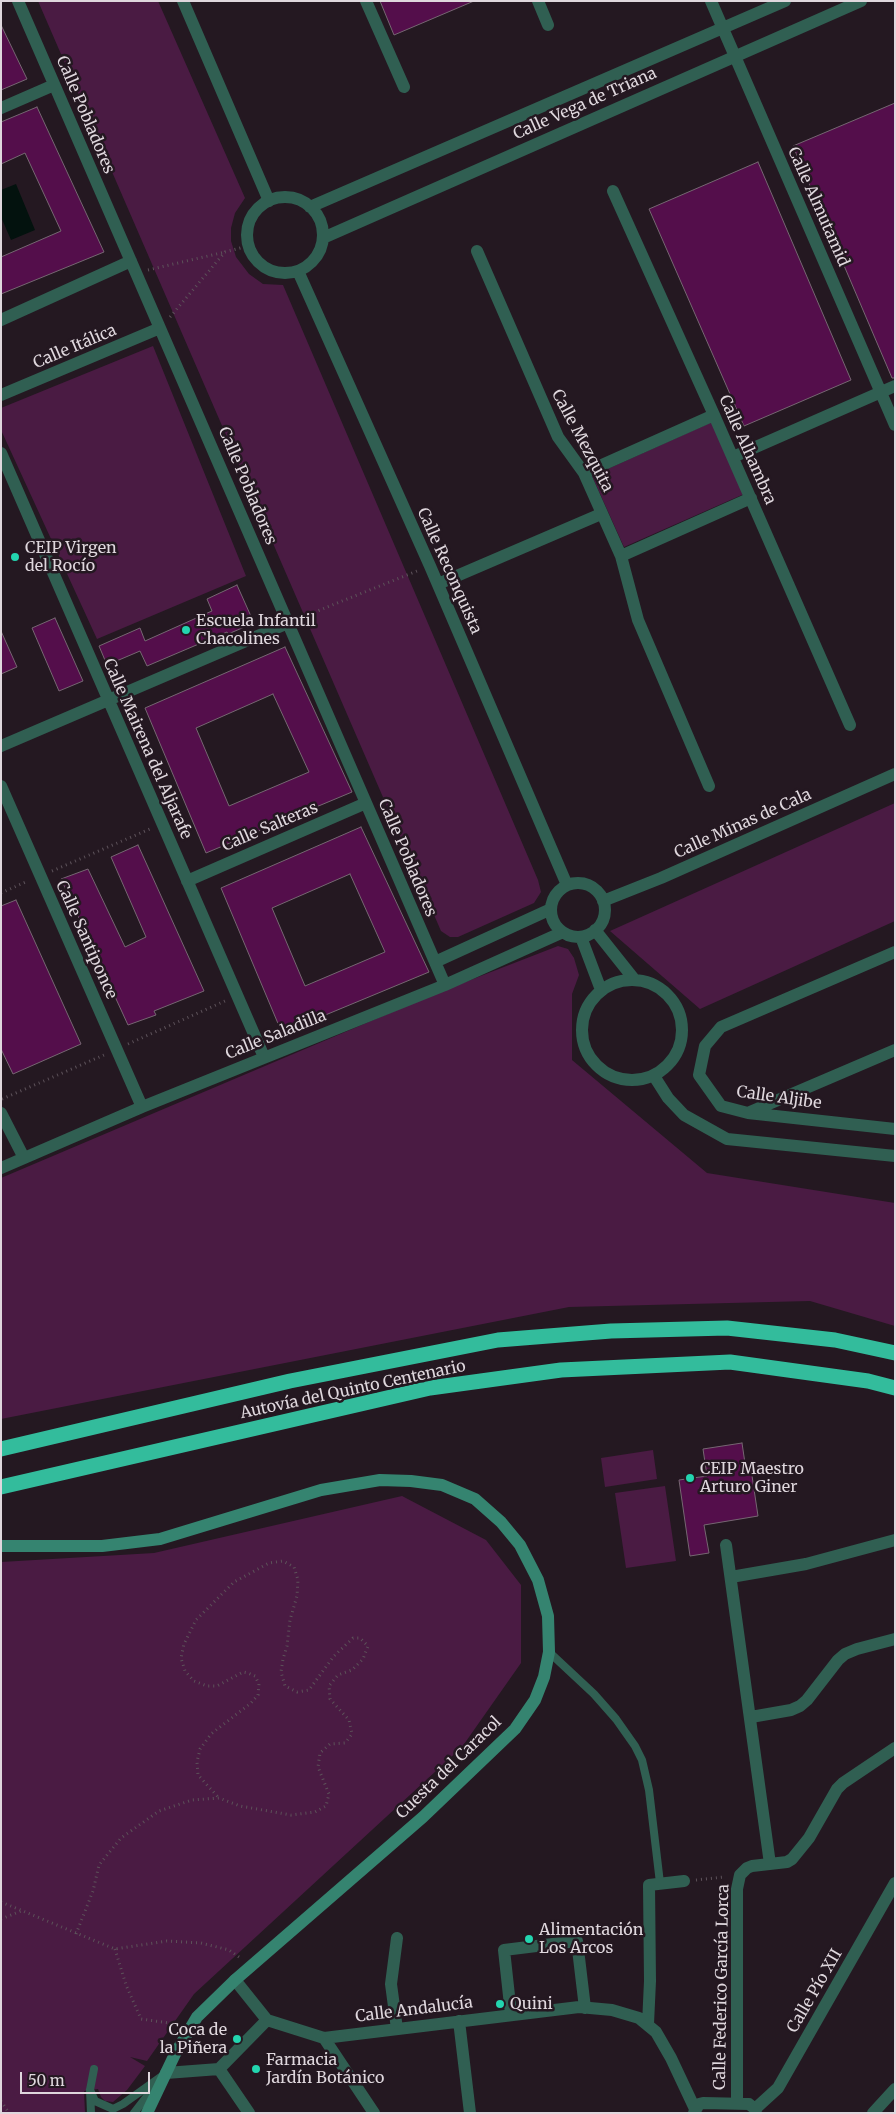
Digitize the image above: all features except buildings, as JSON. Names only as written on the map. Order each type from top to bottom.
[{"type":"highway","name":"Autovía del Quinto Centenario","points":[[1,1449],[290,1381],[498,1340],[611,1331],[727,1328],[835,1340],[895,1353]]},
{"type":"highway","name":"Autovía del Quinto Centenario","points":[[1,1487],[430,1388],[561,1370],[730,1362],[868,1382],[895,1388]]},
{"type":"main road","name":"Cuesta del Caracol","points":[[1,1546],[102,1546],[160,1539],[344,1485],[380,1480],[411,1480],[442,1486],[474,1499],[501,1522],[520,1545],[538,1580],[548,1616],[549,1652],[544,1678],[535,1700],[515,1729],[424,1817],[252,1965],[197,2017],[166,2073],[147,2113]]},
{"type":"street","name":"Calle Pobladores","points":[[18,1],[445,985]]},
{"type":"street","points":[[183,1],[269,200]]},
{"type":"street","points":[[366,1],[404,87]]},
{"type":"street","points":[[538,1],[548,24]]},
{"type":"street","name":"Calle Almutamid","points":[[711,1],[895,425]]},
{"type":"street","points":[[310,207],[785,1]]},
{"type":"street","name":"Calle Vega de Triana","points":[[323,238],[861,1]]},
{"type":"street","points":[[1,108],[54,85]]},
{"type":"street","name":"Calle Alhambra","points":[[613,190],[850,724]]},
{"type":"street","points":[[286,197],[295,198],[310,207],[320,221],[323,238],[321,247],[312,262],[298,271],[280,273],[272,271],[257,261],[248,246],[247,228],[250,219],[261,205],[269,200],[286,197]]},
{"type":"street","name":"Calle Mezquita","points":[[476,251],[558,437],[584,473],[621,556],[638,620],[709,786]]},
{"type":"street","points":[[1,320],[134,267]]},
{"type":"street","name":"Calle Reconquista","points":[[298,271],[438,584],[567,885]]},
{"type":"street","name":"Calle Itálica","points":[[1,395],[160,328]]},
{"type":"street","points":[[733,457],[895,386]]},
{"type":"street","points":[[584,473],[714,415]]},
{"type":"street","name":"Calle Mairena del Aljarafe","points":[[1,453],[264,1058]]},
{"type":"street","points":[[621,556],[750,498]]},
{"type":"street","points":[[438,584],[601,514]]},
{"type":"street","points":[[1,746],[288,623]]},
{"type":"street","name":"Calle Minas de Cala","points":[[603,901],[661,878],[895,774]]},
{"type":"street","name":"Calle Santiponce","points":[[1,786],[142,1107]]},
{"type":"street","name":"Calle Salteras","points":[[187,881],[366,803]]},
{"type":"street","points":[[584,884],[599,893],[603,901],[604,917],[595,930],[581,937],[571,936],[563,932],[552,918],[551,909],[556,895],[567,885],[584,884]]},
{"type":"street","points":[[435,962],[551,909]]},
{"type":"street","points":[[595,930],[634,979]]},
{"type":"street","name":"Calle Saladilla","points":[[1,1168],[142,1107],[445,985],[563,932]]},
{"type":"street","points":[[581,937],[601,990]]},
{"type":"street","name":"Calle Aljibe","points":[[895,952],[721,1027],[706,1046],[699,1075],[721,1106],[748,1113],[895,1129]]},
{"type":"street","points":[[634,979],[650,983],[664,991],[675,1004],[681,1020],[682,1036],[677,1052],[668,1066],[654,1076],[638,1080],[622,1080],[607,1074],[594,1063],[585,1049],[581,1033],[583,1016],[590,1002],[601,990],[617,982],[634,979]]},
{"type":"street","points":[[748,1113],[895,1050]]},
{"type":"street","points":[[654,1076],[668,1098],[684,1115],[727,1139],[895,1156]]},
{"type":"street","points":[[1,1113],[24,1158]]},
{"type":"street","points":[[731,1578],[806,1564],[895,1540]]},
{"type":"street","points":[[726,1545],[770,1864]]},
{"type":"street","points":[[751,1718],[790,1710],[800,1706],[845,1654],[895,1639]]},
{"type":"street","name":"Calle Federico García Lorca","points":[[736,2103],[738,1883],[740,1875],[747,1868],[787,1862],[792,1859],[809,1838],[842,1783],[895,1748]]},
{"type":"street","points":[[648,2024],[654,1884],[684,1881]]},
{"type":"street","name":"Calle Pío XII","points":[[756,2111],[778,2088],[895,1883]]},
{"type":"street","points":[[397,2029],[391,1984],[398,1938]]},
{"type":"street","points":[[510,2014],[504,1950],[577,1941],[585,2008]]},
{"type":"street","points":[[166,2073],[219,2069],[267,2020],[235,1980]]},
{"type":"street","name":"Calle Andalucía","points":[[267,2020],[324,2038],[510,2014],[585,2008],[628,2013],[648,2024],[663,2043],[695,2111]]},
{"type":"street","points":[[459,2021],[470,2113]]},
{"type":"street","points":[[324,2038],[374,2113]]},
{"type":"street","points":[[219,2069],[249,2113]]},
{"type":"street","points":[[873,2113],[895,2089]]},
{"type":"street","points":[[695,2111],[704,2103],[749,2104],[756,2111]]},
{"type":"lane","points":[[549,1652],[594,1694],[616,1719],[635,1746],[642,1760],[649,1790],[654,1884]]},
{"type":"lane","points":[[91,2113],[90,2090],[94,2069]]},
{"type":"lane","points":[[90,2090],[95,2101],[113,2109],[166,2073]]},
{"type":"lane","points":[[134,2113],[166,2073]]},
{"type":"path","points":[[134,267],[226,252],[248,246]]},
{"type":"path","points":[[160,328],[226,252]]},
{"type":"path","points":[[288,623],[430,566]]},
{"type":"path","points":[[1,893],[162,824]]},
{"type":"path","points":[[76,1934],[93,1892],[99,1865],[122,1838],[159,1811],[192,1800],[219,1798],[240,1806],[291,1814],[315,1812],[326,1806],[329,1794],[318,1766],[320,1753],[330,1744],[345,1743],[352,1734],[349,1720],[330,1699],[329,1686],[338,1676],[352,1670],[363,1660],[368,1646],[360,1638],[353,1638],[334,1656],[309,1690],[297,1692],[285,1686],[281,1672],[290,1620],[297,1596],[298,1580],[294,1568],[283,1561],[269,1563],[234,1582],[196,1620],[184,1644],[181,1658],[186,1671],[194,1681],[207,1686],[217,1686],[243,1672],[255,1676],[259,1684],[258,1695],[251,1703],[211,1734],[200,1749],[197,1762],[198,1776],[219,1798]]},
{"type":"path","points":[[684,1881],[724,1877]]},
{"type":"path","points":[[1,1902],[115,1949],[166,1941],[201,1943],[229,1950],[252,1965]]},
{"type":"path","points":[[1,1919],[21,1911]]},
{"type":"path","points":[[115,1949],[126,1985],[141,2019],[191,2027]]},
{"type":"path","points":[[1,2101],[9,2113]]},
{"type":"shaded area","points":[[38,1],[158,1],[245,198],[235,213],[231,228],[231,241],[236,257],[249,274],[263,284],[283,285],[538,880],[541,892],[534,903],[458,937],[450,937],[441,931]]},
{"type":"shaded area","points":[[16,184],[35,230],[11,240],[1,217],[1,190]]},
{"type":"shaded area","points":[[153,346],[246,576],[97,639],[1,430],[1,408]]},
{"type":"shaded area","points":[[712,422],[744,494],[624,547],[592,476]]},
{"type":"shaded area","points":[[895,803],[895,921],[700,1009],[610,931]]},
{"type":"shaded area","points":[[558,946],[568,949],[574,958],[579,975],[572,994],[572,1060],[707,1173],[895,1203],[895,1326],[810,1301],[569,1307],[1,1419],[1,1178],[437,993]]},
{"type":"shaded area","points":[[653,1450],[657,1479],[605,1487],[601,1458]]},
{"type":"shaded area","points":[[665,1486],[676,1561],[626,1568],[615,1493]]},
{"type":"shaded area","points":[[402,1496],[486,1540],[521,1585],[521,1663],[462,1747],[194,1994],[147,2061],[130,2057],[145,2066],[127,2090],[113,2102],[105,2101],[98,2089],[84,2091],[85,2113],[1,2113],[1,1562],[154,1553]]},
{"type":"place","name":"CEIP Virgen del Rocío","points":[[15,557]]},
{"type":"place","name":"Escuela Infantil Chacolines","points":[[186,630]]},
{"type":"place","name":"CEIP Maestro Arturo Giner","points":[[690,1478]]},
{"type":"place","name":"Alimentación Los Arcos","points":[[529,1939]]},
{"type":"place","name":"Quini","points":[[500,2004]]},
{"type":"place","name":"Coca de la Piñera","points":[[237,2039]]},
{"type":"place","name":"Farmacia Jardín Botánico","points":[[256,2069]]}]
